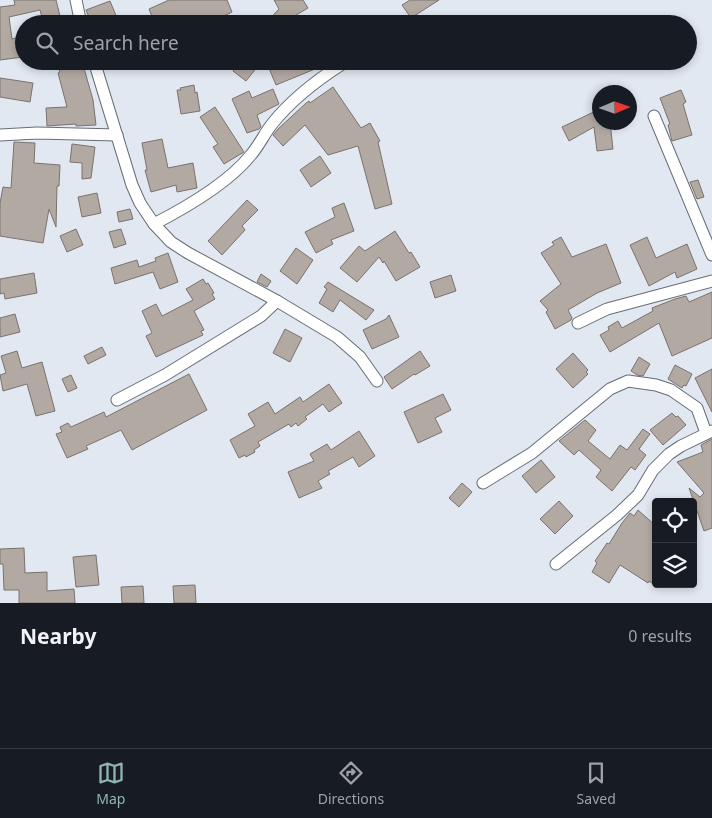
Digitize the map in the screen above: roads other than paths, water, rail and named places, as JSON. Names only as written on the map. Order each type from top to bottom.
[{"type":"street","points":[[76,0],[79,15]]},
{"type":"street","points":[[97,70],[132,185],[140,203],[154,224],[171,242],[188,253],[277,301],[337,337],[360,357],[377,381]]},
{"type":"street","points":[[154,224],[228,177],[250,156],[281,114],[315,83],[333,70]]},
{"type":"street","points":[[654,116],[712,255]]},
{"type":"street","points":[[0,135],[37,133],[117,135]]},
{"type":"street","points":[[578,323],[608,309],[712,281]]},
{"type":"street","points":[[117,400],[165,375],[245,326],[277,301]]},
{"type":"street","points":[[483,483],[532,453],[610,389],[628,380],[671,390],[697,408],[709,432],[669,454],[653,470],[638,495],[617,515],[556,564]]}]
